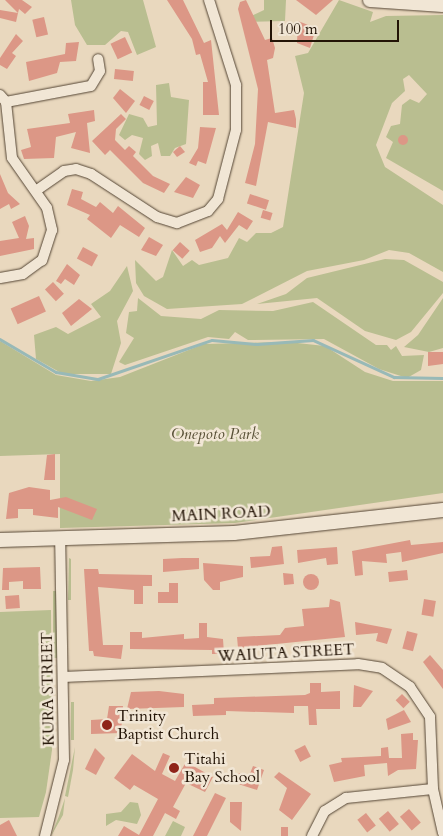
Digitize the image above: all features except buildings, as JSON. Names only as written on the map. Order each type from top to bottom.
[{"type":"main road","points":[[370,0],[443,4]]},
{"type":"main road","name":"MAIN ROAD","points":[[0,540],[234,533],[443,510]]},
{"type":"street","points":[[37,190],[64,171],[76,170],[91,174],[156,217],[177,223],[208,211],[218,199],[236,130],[236,85],[209,0]]},
{"type":"street","points":[[0,278],[23,274],[42,260],[49,248],[51,218],[37,190],[18,171],[12,158],[3,99],[90,86],[100,71],[98,59]]},
{"type":"street","name":"KURA STREET","points":[[45,836],[64,760],[60,539]]},
{"type":"street","name":"WAIUTA STREET","points":[[63,676],[358,664],[382,668],[410,687],[430,717],[433,789],[443,833]]},
{"type":"street","points":[[312,836],[325,811],[346,798],[433,789]]},
{"type":"green space","points":[[71,0],[143,0],[156,47],[137,55],[128,32],[121,31],[105,45],[87,45],[75,25]]},
{"type":"green space","points":[[264,0],[286,0],[285,21],[248,22],[247,18],[264,10]]},
{"type":"green space","points":[[339,0],[373,12],[370,22],[386,16],[443,15],[443,191],[386,158],[393,142],[386,137],[391,126],[400,124],[402,105],[410,99],[419,103],[427,94],[409,75],[403,79],[405,91],[392,103],[376,145],[385,167],[443,205],[443,272],[409,253],[389,250],[364,260],[307,271],[242,304],[167,309],[144,296],[136,283],[135,260],[156,281],[163,277],[172,250],[183,266],[192,260],[199,265],[228,258],[239,238],[247,242],[256,233],[271,233],[283,227],[304,93],[295,56],[308,53]]},
{"type":"green space","points":[[169,83],[171,97],[189,100],[186,144],[175,148],[170,156],[161,156],[158,143],[151,146],[152,156],[145,160],[139,154],[143,138],[132,135],[125,140],[119,135],[129,114],[143,118],[148,127],[157,125],[156,85]]},
{"type":"green space","points":[[385,259],[404,260],[443,282],[443,293],[411,332],[396,340],[365,331],[317,298],[257,304],[286,294],[307,278]]},
{"type":"green space","points":[[127,266],[133,291],[117,321],[121,343],[111,374],[63,374],[36,359],[34,335],[56,327],[68,334],[101,317],[91,304],[110,291]]},
{"type":"green space","points":[[138,298],[161,316],[201,319],[219,310],[273,311],[313,302],[376,345],[387,345],[391,350],[396,346],[402,356],[424,355],[421,370],[407,378],[379,369],[324,339],[248,340],[235,332],[229,339],[208,337],[125,365],[119,362],[134,338],[126,333],[129,312],[137,311]]},
{"type":"green space","points":[[443,298],[443,348],[429,352],[404,347],[418,335]]},
{"type":"green space","name":"Onepoto Park","points":[[0,341],[56,375],[91,381],[120,377],[204,344],[288,342],[325,346],[365,372],[393,381],[443,381],[443,493],[235,523],[60,528],[60,454],[0,456]]},
{"type":"green space","points":[[69,558],[71,559],[71,600],[68,600]]},
{"type":"green space","points":[[53,591],[57,591],[57,658],[53,658]]},
{"type":"green space","points":[[51,610],[52,750],[46,792],[39,817],[0,818],[0,612]]},
{"type":"green space","points":[[71,702],[74,702],[74,740],[71,740]]},
{"type":"green space","points":[[75,747],[73,770],[68,797],[65,796]]},
{"type":"green space","points":[[65,798],[63,815],[51,836],[59,816]]},
{"type":"green space","points":[[130,802],[138,803],[141,815],[137,824],[116,820],[106,826],[106,814],[121,812]]},
{"type":"green space","points":[[173,821],[185,827],[181,836],[165,836]]},
{"type":"waterway","points":[[0,339],[56,372],[98,379],[212,340],[257,344],[313,340],[394,377],[443,378]]},
{"type":"place","name":"Trinity Baptist Church","points":[[107,725]]},
{"type":"place","name":"Titahi Bay School","points":[[174,768]]}]
